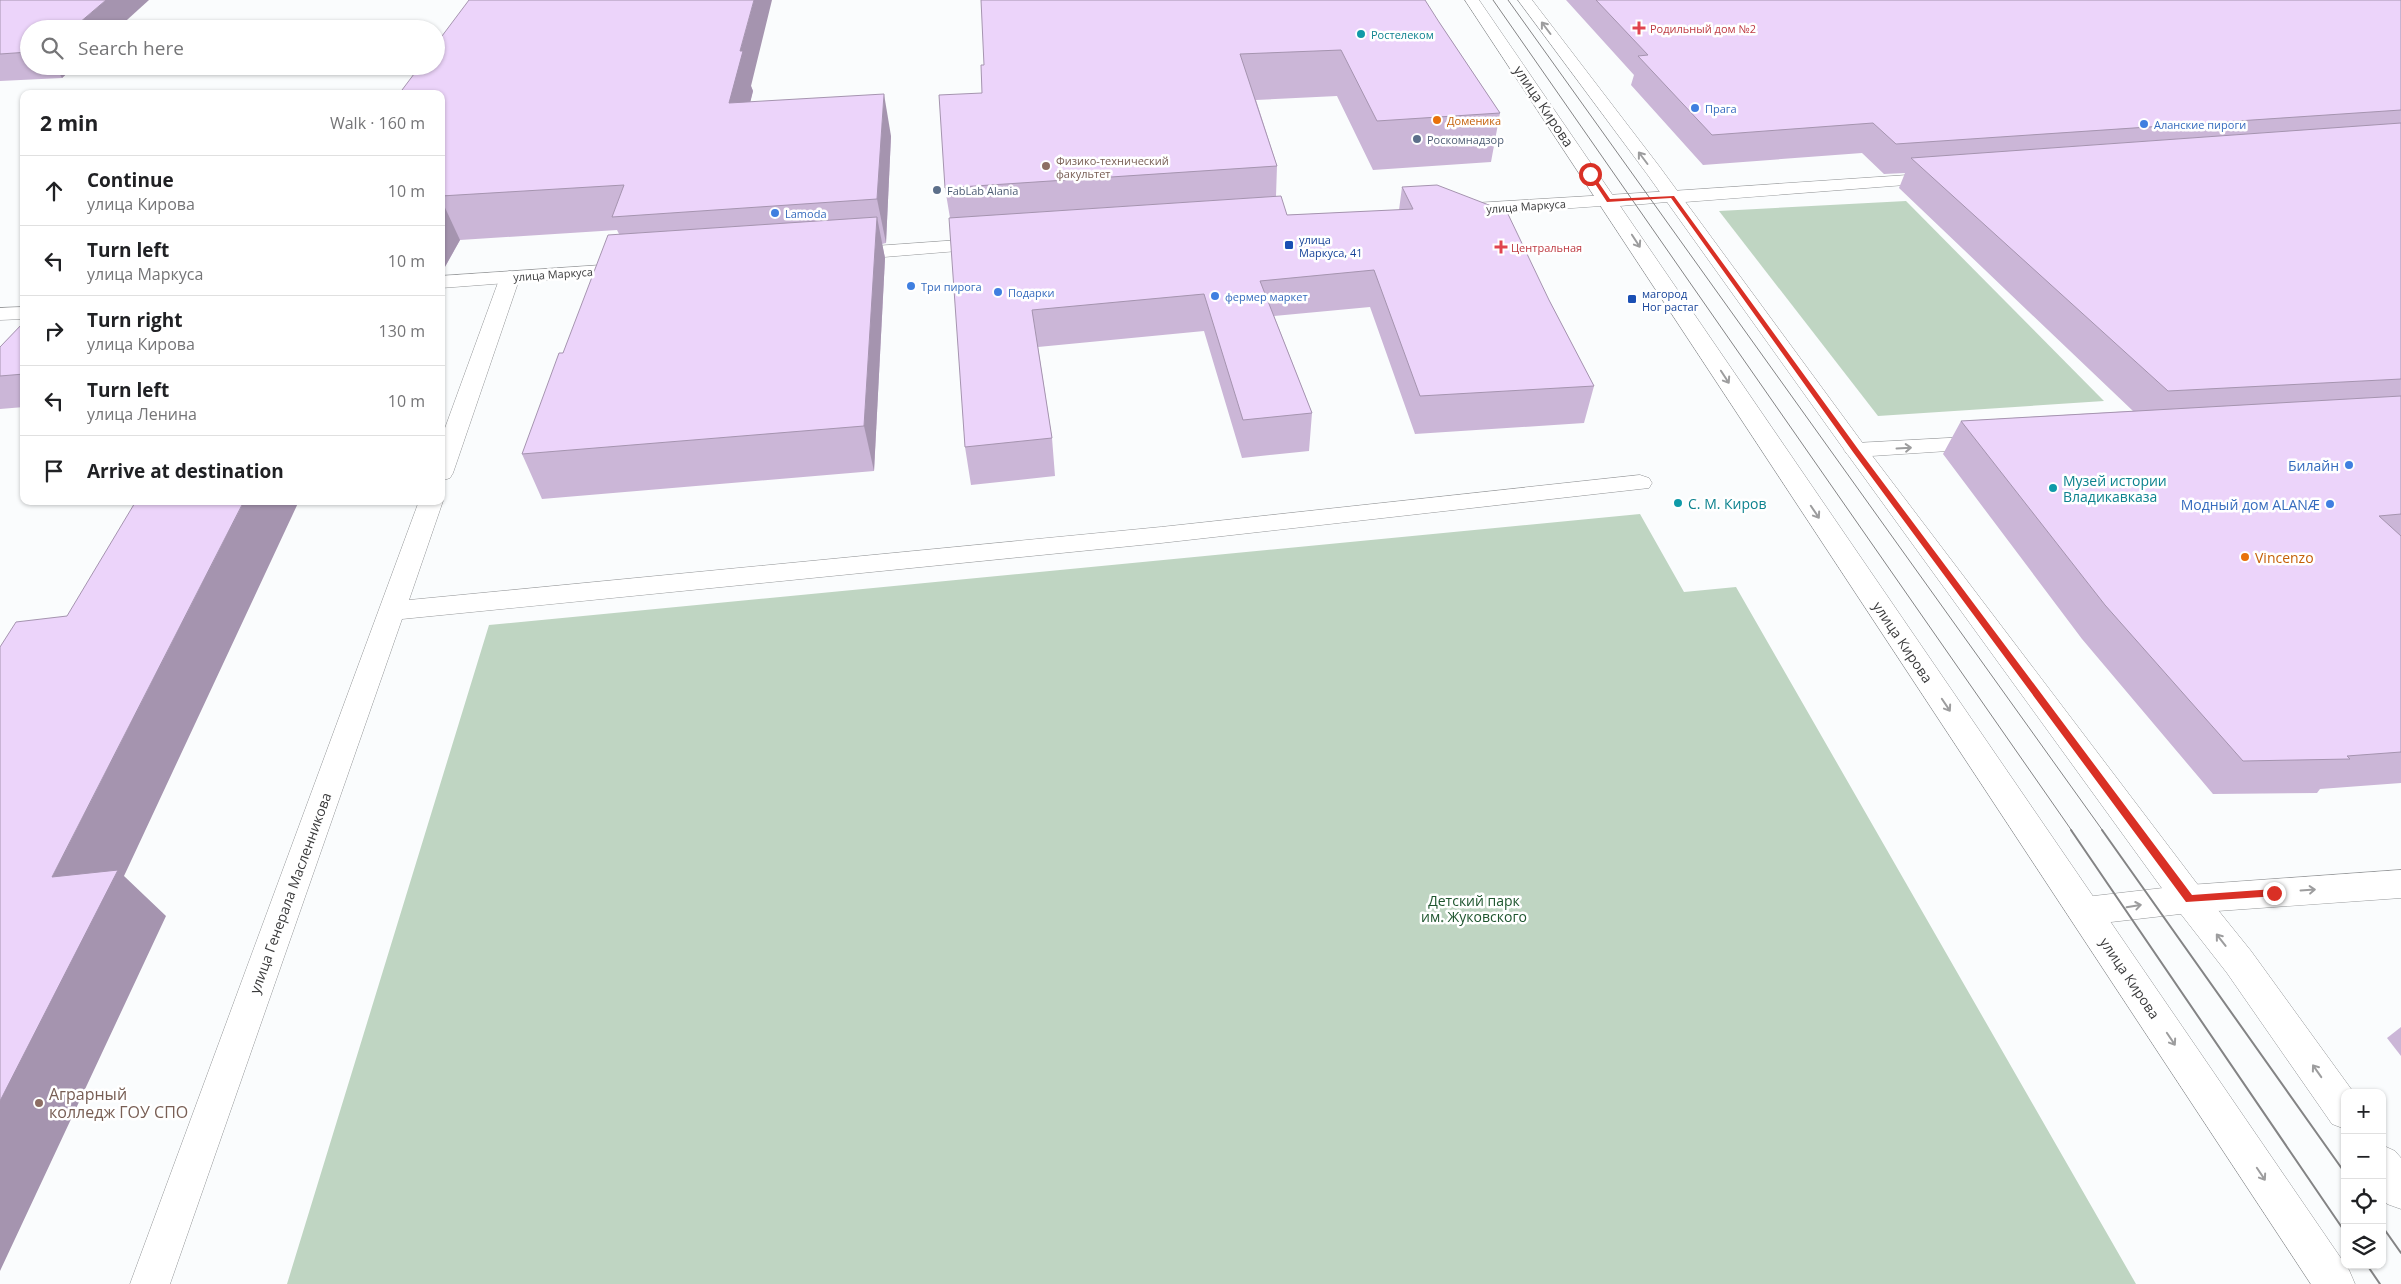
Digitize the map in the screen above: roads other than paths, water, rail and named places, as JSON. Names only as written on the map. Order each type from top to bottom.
[{"type":"main road","name":"улица Кирова","points":[[1472,0],[2335,1284]]},
{"type":"main road","points":[[1525,0],[1672,197],[1856,450],[2239,962],[2341,1105]]},
{"type":"main road","name":"улица Маркуса","points":[[1440,212],[1953,177]]},
{"type":"main road","points":[[827,255],[1005,242]]},
{"type":"main road","name":"улица Маркуса","points":[[445,282],[648,268]]},
{"type":"main road","points":[[445,462],[510,277]]},
{"type":"main road","points":[[0,314],[20,313]]},
{"type":"main road","points":[[1856,450],[2005,442]]},
{"type":"main road","points":[[392,611],[504,598],[1162,535],[1640,483]]},
{"type":"main road","name":"улица Генерала Масленникова","points":[[150,1284],[430,505]]},
{"type":"main road","points":[[2085,912],[2190,899],[2401,884]]},
{"type":"main road","points":[[2386,1169],[2401,1190]]},
{"type":"tram line","points":[[1493,0],[2072,831]]},
{"type":"tram line","points":[[1508,0],[2103,831]]},
{"type":"tram line","points":[[2071,830],[2341,1226]]},
{"type":"tram line","points":[[2102,830],[2341,1167]]},
{"type":"tram line","points":[[2386,1232],[2401,1253]]},
{"type":"tram line","points":[[2370,1269],[2380,1284]]},
{"type":"place","name":"Родильный дом №2","points":[[1639,28]]},
{"type":"place","name":"Ростелеком","points":[[1361,34]]},
{"type":"place","name":"Прага","points":[[1695,108]]},
{"type":"place","name":"Доменика","points":[[1437,120]]},
{"type":"place","name":"Аланские пироги","points":[[2144,124]]},
{"type":"place","name":"Роскомнадзор","points":[[1417,139]]},
{"type":"place","name":"Физико-технический факультет","points":[[1046,166]]},
{"type":"place","name":"FabLab Alania","points":[[937,190]]},
{"type":"place","name":"Lamoda","points":[[775,213]]},
{"type":"place","name":"улица Маркуса, 41","points":[[1289,245]]},
{"type":"place","name":"Центральная","points":[[1501,247]]},
{"type":"place","name":"Три пирога","points":[[911,286]]},
{"type":"place","name":"Подарки","points":[[998,292]]},
{"type":"place","name":"фермер маркет","points":[[1215,296]]},
{"type":"place","name":"магород Ног растаг","points":[[1632,299]]},
{"type":"place","name":"Билайн","points":[[2349,465]]},
{"type":"place","name":"Музей истории Владикавказа","points":[[2053,488]]},
{"type":"place","name":"С. М. Киров","points":[[1678,503]]},
{"type":"place","name":"Модный дом ALANÆ","points":[[2330,504]]},
{"type":"place","name":"Vincenzo","points":[[2245,557]]},
{"type":"place","name":"Аграрный колледж ГОУ СПО","points":[[39,1103]]},
{"type":"park label","name":"Детский парк им. Жуковского","points":[[1474,908]]}]
